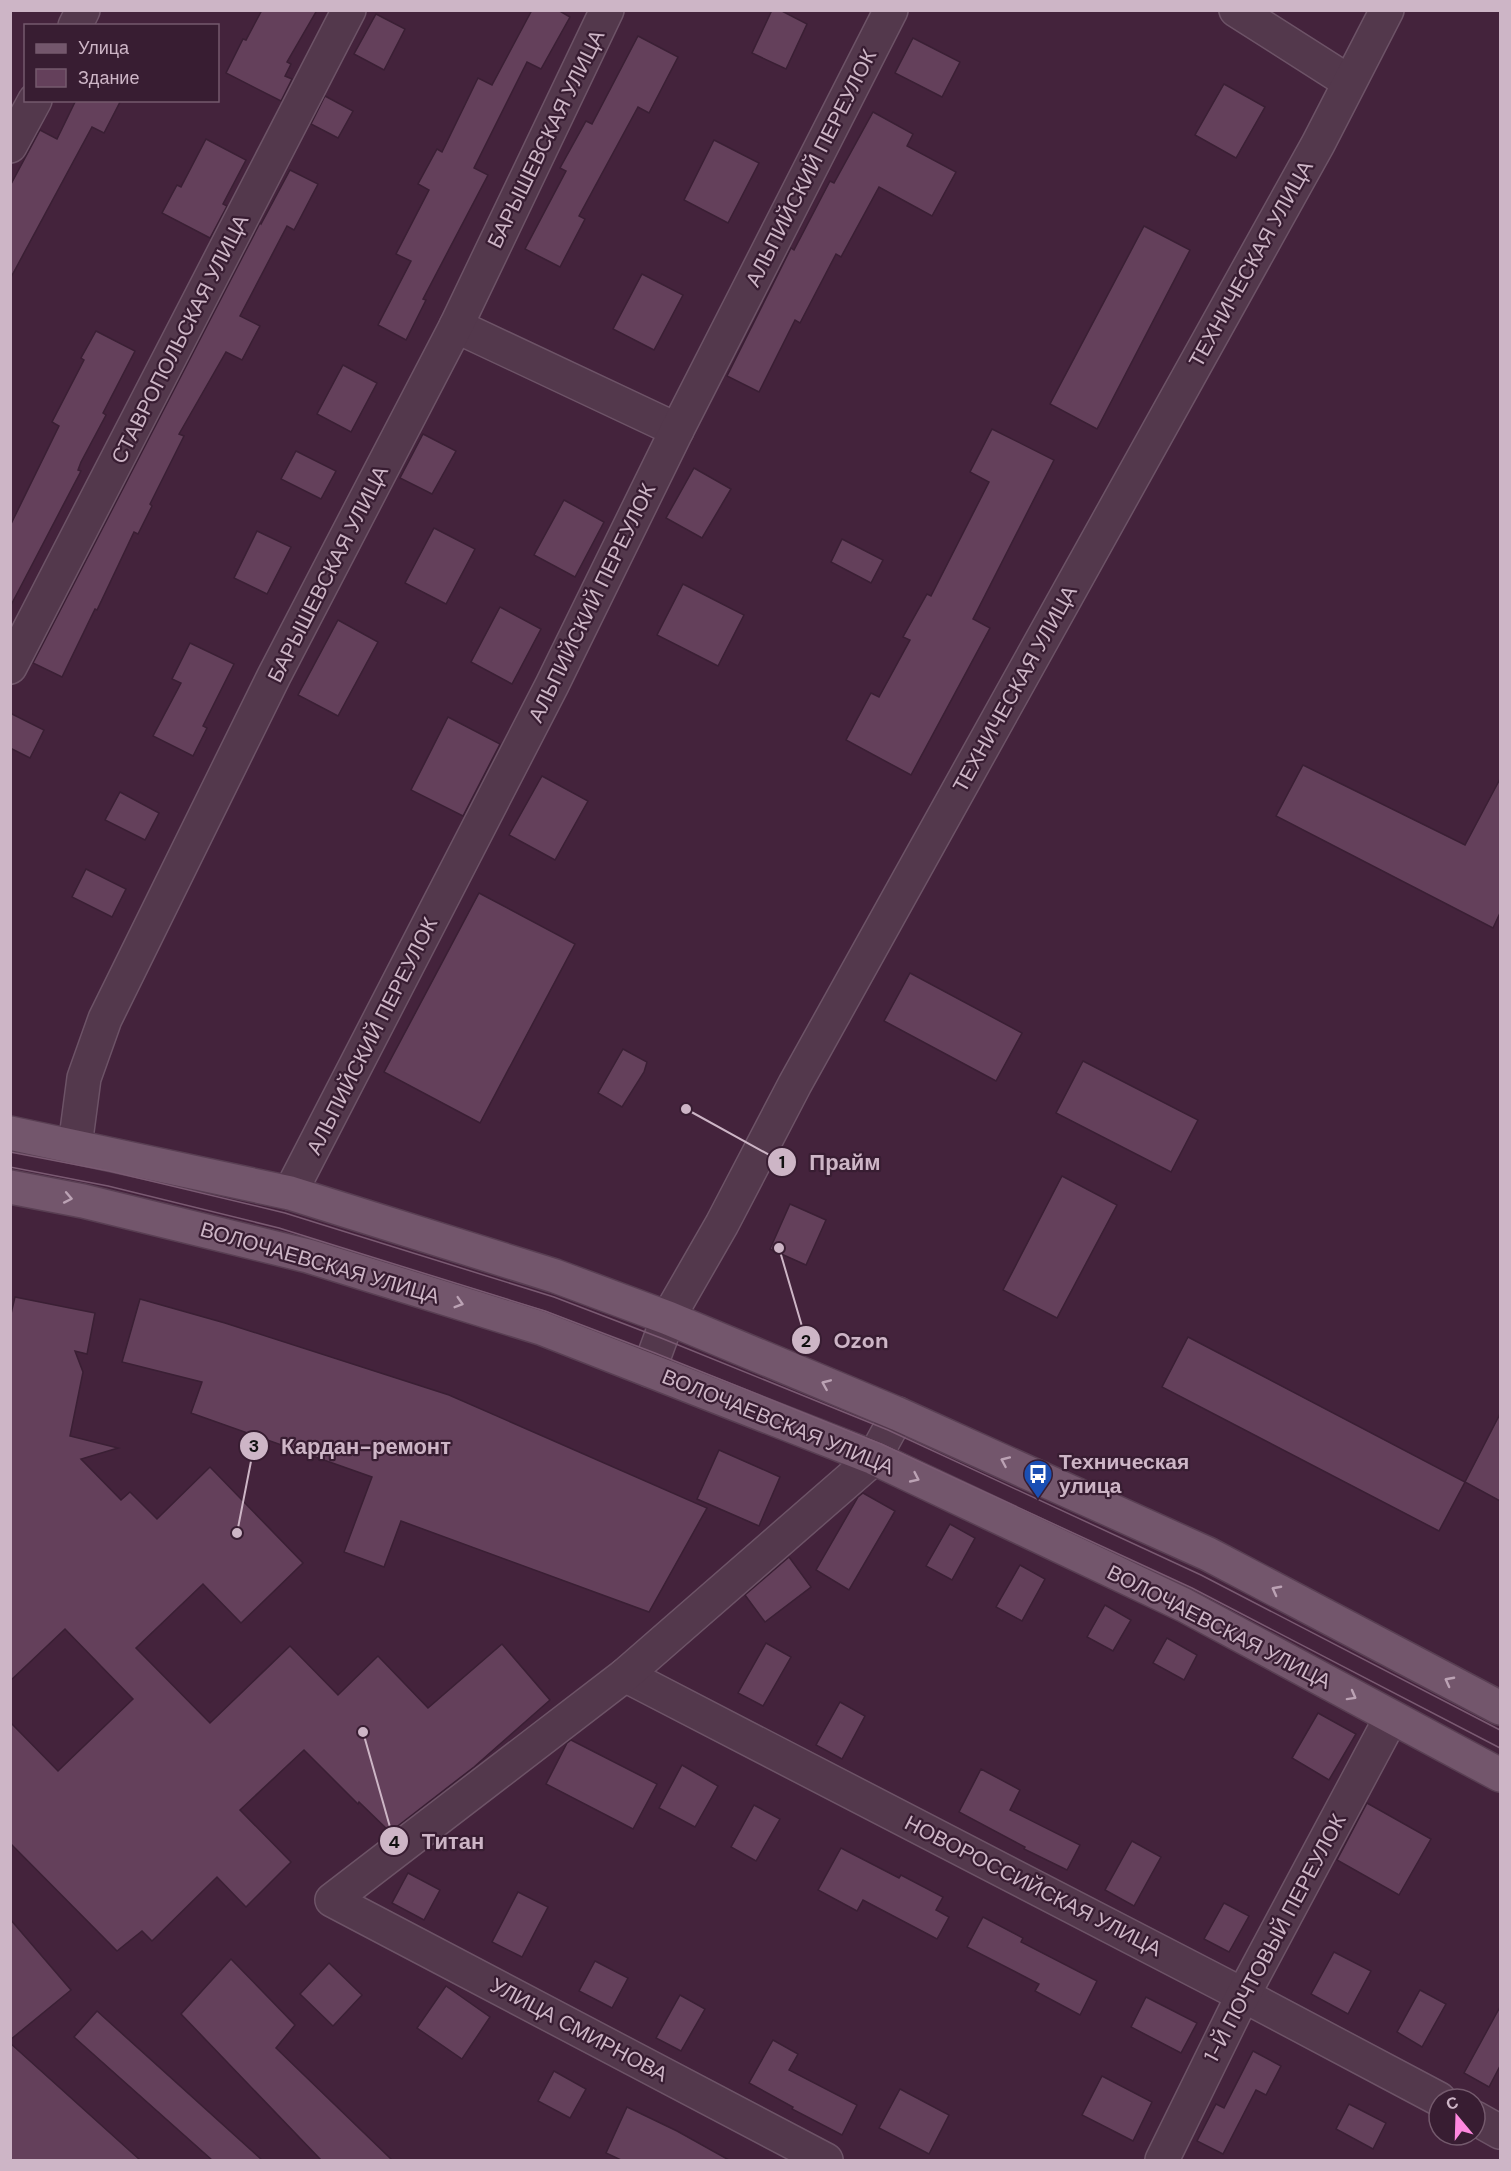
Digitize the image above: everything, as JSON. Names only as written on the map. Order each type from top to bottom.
[{"type":"main road","points":[[10,1133],[290,1193],[555,1276],[668,1318],[898,1414],[1208,1554],[1500,1708]]},
{"type":"main road","name":"ВОЛОЧАЕВСКАЯ УЛИЦА","points":[[10,1187],[83,1201],[308,1256],[541,1328],[874,1458],[1184,1605],[1500,1775]]},
{"type":"street","points":[[76,24],[83,10]]},
{"type":"street","name":"СТАВРОПОЛЬСКАЯ УЛИЦА","points":[[10,667],[349,10]]},
{"type":"street","name":"БАРЫШЕВСКАЯ УЛИЦА","points":[[75,1146],[84,1078],[105,1020],[274,676],[456,326],[608,10]]},
{"type":"street","name":"АЛЬПИЙСКИЙ ПЕРЕУЛОК","points":[[290,1193],[552,685],[677,430],[891,10]]},
{"type":"street","points":[[1236,10],[1349,82]]},
{"type":"street","name":"ТЕХНИЧЕСКАЯ УЛИЦА","points":[[649,1370],[668,1318],[722,1224],[800,1074],[1318,144],[1387,10]]},
{"type":"street","points":[[10,146],[34,102]]},
{"type":"street","points":[[456,326],[677,430]]},
{"type":"street","points":[[625,1675],[874,1458],[898,1414]]},
{"type":"street","name":"УЛИЦА СМИРНОВА","points":[[625,1675],[332,1900],[826,2160]]},
{"type":"street","name":"НОВОРОССИЙСКАЯ УЛИЦА","points":[[625,1675],[1244,1995],[1427,2093]]},
{"type":"street","name":"1-Й ПОЧТОВЫЙ ПЕРЕУЛОК","points":[[1162,2160],[1244,1995],[1391,1718]]},
{"type":"building","points":[[262,10],[317,10],[287,62],[291,64],[285,76],[292,79],[281,101],[226,73],[243,39],[246,40]]},
{"type":"building","points":[[532,10],[558,10],[570,17],[541,69],[527,62],[474,168],[488,175],[423,299],[426,300],[406,340],[378,325],[411,261],[396,254],[429,190],[418,184],[437,149],[442,152],[478,78],[492,85]]},
{"type":"building","points":[[772,10],[780,10],[807,24],[786,69],[752,53]]},
{"type":"building","points":[[376,14],[405,29],[384,70],[354,54]]},
{"type":"building","points":[[638,36],[678,57],[649,113],[638,107],[579,216],[585,219],[560,267],[525,249],[566,171],[560,168],[586,121],[592,124]]},
{"type":"building","points":[[913,38],[960,62],[942,97],[895,73]]},
{"type":"building","points":[[1224,84],[1265,107],[1236,158],[1195,135]]},
{"type":"building","points":[[325,96],[353,111],[338,138],[311,124]]},
{"type":"building","points":[[75,102],[120,102],[104,133],[92,127],[10,279],[10,186],[40,130],[57,139]]},
{"type":"building","points":[[873,112],[913,134],[907,146],[956,172],[932,216],[879,187],[841,257],[836,254],[800,323],[795,320],[759,392],[727,376],[791,248],[794,250],[830,181],[834,183]]},
{"type":"building","points":[[206,139],[246,160],[223,204],[227,206],[210,238],[162,213],[177,185],[181,187]]},
{"type":"building","points":[[714,140],[759,163],[728,223],[684,200]]},
{"type":"building","points":[[290,170],[318,184],[294,230],[287,226],[240,316],[260,326],[242,360],[226,352],[179,434],[184,436],[150,504],[152,506],[138,534],[134,532],[62,677],[33,663],[260,223]]},
{"type":"building","points":[[1144,226],[1190,250],[1097,429],[1050,404]]},
{"type":"building","points":[[642,274],[683,295],[654,350],[613,329]]},
{"type":"building","points":[[96,331],[135,351],[103,413],[106,415],[81,462],[78,470],[81,471],[10,607],[10,526],[59,426],[52,422],[84,360],[81,358]]},
{"type":"building","points":[[343,365],[377,383],[351,432],[317,414]]},
{"type":"building","points":[[992,429],[1054,460],[973,619],[990,628],[911,775],[846,740],[871,693],[879,697],[910,640],[903,637],[927,594],[931,596],[989,482],[970,472]]},
{"type":"building","points":[[423,434],[456,451],[432,494],[400,478]]},
{"type":"building","points":[[296,451],[336,471],[321,499],[281,479]]},
{"type":"building","points":[[694,468],[731,489],[702,538],[666,518]]},
{"type":"building","points":[[564,500],[604,522],[575,577],[534,555]]},
{"type":"building","points":[[434,528],[475,549],[446,604],[405,583]]},
{"type":"building","points":[[257,531],[291,547],[267,594],[234,578]]},
{"type":"building","points":[[842,539],[883,560],[871,583],[831,562]]},
{"type":"building","points":[[683,584],[744,615],[718,666],[657,635]]},
{"type":"building","points":[[500,607],[541,629],[512,684],[471,662]]},
{"type":"building","points":[[338,620],[378,642],[338,716],[298,695]]},
{"type":"building","points":[[190,643],[234,664],[203,726],[207,728],[193,756],[153,736],[181,683],[172,679]]},
{"type":"building","points":[[10,713],[44,730],[30,758],[10,748]]},
{"type":"building","points":[[448,717],[500,744],[463,816],[411,790]]},
{"type":"building","points":[[1303,765],[1465,845],[1500,779],[1500,913],[1493,928],[1276,816]]},
{"type":"building","points":[[542,776],[588,801],[555,860],[509,835]]},
{"type":"building","points":[[120,792],[159,813],[145,840],[105,820]]},
{"type":"building","points":[[86,869],[126,889],[112,917],[72,897]]},
{"type":"building","points":[[479,893],[575,944],[480,1123],[384,1072]]},
{"type":"building","points":[[910,973],[1022,1033],[996,1081],[884,1021]]},
{"type":"building","points":[[623,1049],[647,1062],[644,1072],[622,1107],[598,1093]]},
{"type":"building","points":[[1083,1061],[1198,1120],[1171,1172],[1056,1113]]},
{"type":"building","points":[[1062,1176],[1117,1205],[1057,1318],[1003,1290]]},
{"type":"building","points":[[790,1204],[826,1220],[806,1265],[770,1249]]},
{"type":"building","points":[[15,1297],[95,1313],[87,1354],[75,1351],[83,1372],[70,1436],[118,1448],[81,1459],[121,1500],[130,1492],[157,1519],[210,1467],[303,1563],[241,1623],[203,1584],[136,1648],[210,1723],[290,1646],[338,1695],[378,1656],[428,1708],[502,1644],[550,1700],[474,1767],[390,1832],[359,1802],[358,1804],[304,1750],[240,1810],[291,1862],[246,1907],[217,1877],[152,1941],[142,1931],[117,1951],[10,1843],[10,1722],[58,1771],[133,1699],[65,1629],[10,1681],[10,1318]]},
{"type":"building","points":[[140,1299],[225,1323],[449,1395],[707,1508],[649,1612],[401,1521],[384,1567],[344,1552],[372,1477],[191,1413],[202,1382],[122,1362]]},
{"type":"building","points":[[1188,1337],[1465,1482],[1439,1531],[1162,1387]]},
{"type":"building","points":[[1500,1414],[1500,1501],[1465,1482]]},
{"type":"building","points":[[719,1450],[780,1477],[759,1526],[697,1499]]},
{"type":"building","points":[[863,1493],[895,1511],[849,1590],[816,1570],[858,1497]]},
{"type":"building","points":[[950,1524],[975,1538],[952,1580],[926,1566]]},
{"type":"building","points":[[789,1557],[811,1587],[765,1622],[745,1595]]},
{"type":"building","points":[[1020,1565],[1045,1579],[1022,1621],[996,1607]]},
{"type":"building","points":[[1105,1605],[1131,1620],[1113,1651],[1087,1637]]},
{"type":"building","points":[[1167,1638],[1197,1655],[1184,1680],[1153,1663]]},
{"type":"building","points":[[766,1643],[791,1657],[763,1706],[738,1693]]},
{"type":"building","points":[[840,1702],[865,1716],[842,1759],[816,1745]]},
{"type":"building","points":[[1318,1713],[1356,1734],[1329,1780],[1292,1758]]},
{"type":"building","points":[[571,1740],[657,1784],[633,1829],[546,1784],[567,1743]]},
{"type":"building","points":[[682,1765],[718,1786],[695,1827],[659,1808]]},
{"type":"building","points":[[981,1769],[1020,1790],[1010,1810],[1080,1845],[1067,1870],[1024,1849],[1025,1847],[959,1812]]},
{"type":"building","points":[[1367,1803],[1431,1839],[1399,1895],[1337,1860]]},
{"type":"building","points":[[754,1805],[780,1819],[756,1861],[731,1847]]},
{"type":"building","points":[[1132,1841],[1161,1857],[1134,1906],[1105,1890]]},
{"type":"building","points":[[841,1848],[899,1878],[901,1875],[943,1897],[936,1910],[949,1917],[937,1939],[863,1900],[857,1911],[818,1890]]},
{"type":"building","points":[[408,1873],[440,1890],[424,1920],[392,1903]]},
{"type":"building","points":[[518,1892],[548,1907],[522,1957],[492,1942]]},
{"type":"building","points":[[1224,1903],[1249,1916],[1229,1952],[1204,1939]]},
{"type":"building","points":[[983,1917],[1023,1938],[1021,1942],[1097,1981],[1080,2015],[1035,1991],[1039,1984],[967,1947]]},
{"type":"building","points":[[10,1919],[71,1990],[10,2040]]},
{"type":"building","points":[[1334,1952],[1371,1971],[1348,2014],[1311,1994]]},
{"type":"building","points":[[231,1959],[295,2025],[276,2048],[392,2160],[321,2160],[181,2014]]},
{"type":"building","points":[[595,1961],[628,1978],[612,2008],[579,1991]]},
{"type":"building","points":[[329,1963],[362,1995],[333,2026],[300,1994]]},
{"type":"building","points":[[446,1986],[490,2017],[462,2059],[417,2028]]},
{"type":"building","points":[[1420,1990],[1446,2004],[1422,2047],[1397,2032]]},
{"type":"building","points":[[680,1995],[705,2009],[681,2051],[656,2038]]},
{"type":"building","points":[[1146,1997],[1197,2023],[1181,2053],[1131,2027]]},
{"type":"building","points":[[1500,2007],[1500,2066],[1489,2087],[1464,2073]]},
{"type":"building","points":[[97,2011],[262,2160],[212,2160],[74,2037]]},
{"type":"building","points":[[773,2040],[798,2054],[789,2070],[857,2105],[842,2135],[749,2083]]},
{"type":"building","points":[[10,2043],[140,2160],[10,2160]]},
{"type":"building","points":[[1253,2051],[1281,2066],[1266,2095],[1256,2090],[1223,2154],[1197,2141],[1216,2104],[1224,2108]]},
{"type":"building","points":[[554,2071],[586,2089],[570,2118],[538,2101]]},
{"type":"building","points":[[1102,2076],[1152,2102],[1133,2141],[1082,2115]]},
{"type":"building","points":[[900,2089],[949,2115],[929,2154],[879,2128]]},
{"type":"building","points":[[1349,2104],[1386,2123],[1373,2149],[1336,2129]]},
{"type":"building","points":[[627,2107],[729,2160],[621,2160],[606,2153]]},
{"type":"tram line","points":[[10,1152],[109,1171],[285,1213],[554,1297],[661,1338],[888,1430],[1201,1575],[1500,1730]]},
{"type":"tram line","points":[[10,1167],[108,1186],[279,1228],[545,1311],[655,1353],[881,1444],[1192,1588],[1500,1748]]},
{"type":"place","name":"Прайм","points":[[686,1109]]},
{"type":"place","name":"Ozon","points":[[779,1248]]},
{"type":"place","name":"Техническая улица","points":[[1038,1500]]},
{"type":"place","name":"Кардан-ремонт","points":[[237,1533]]},
{"type":"place","name":"Титан","points":[[363,1732]]}]
